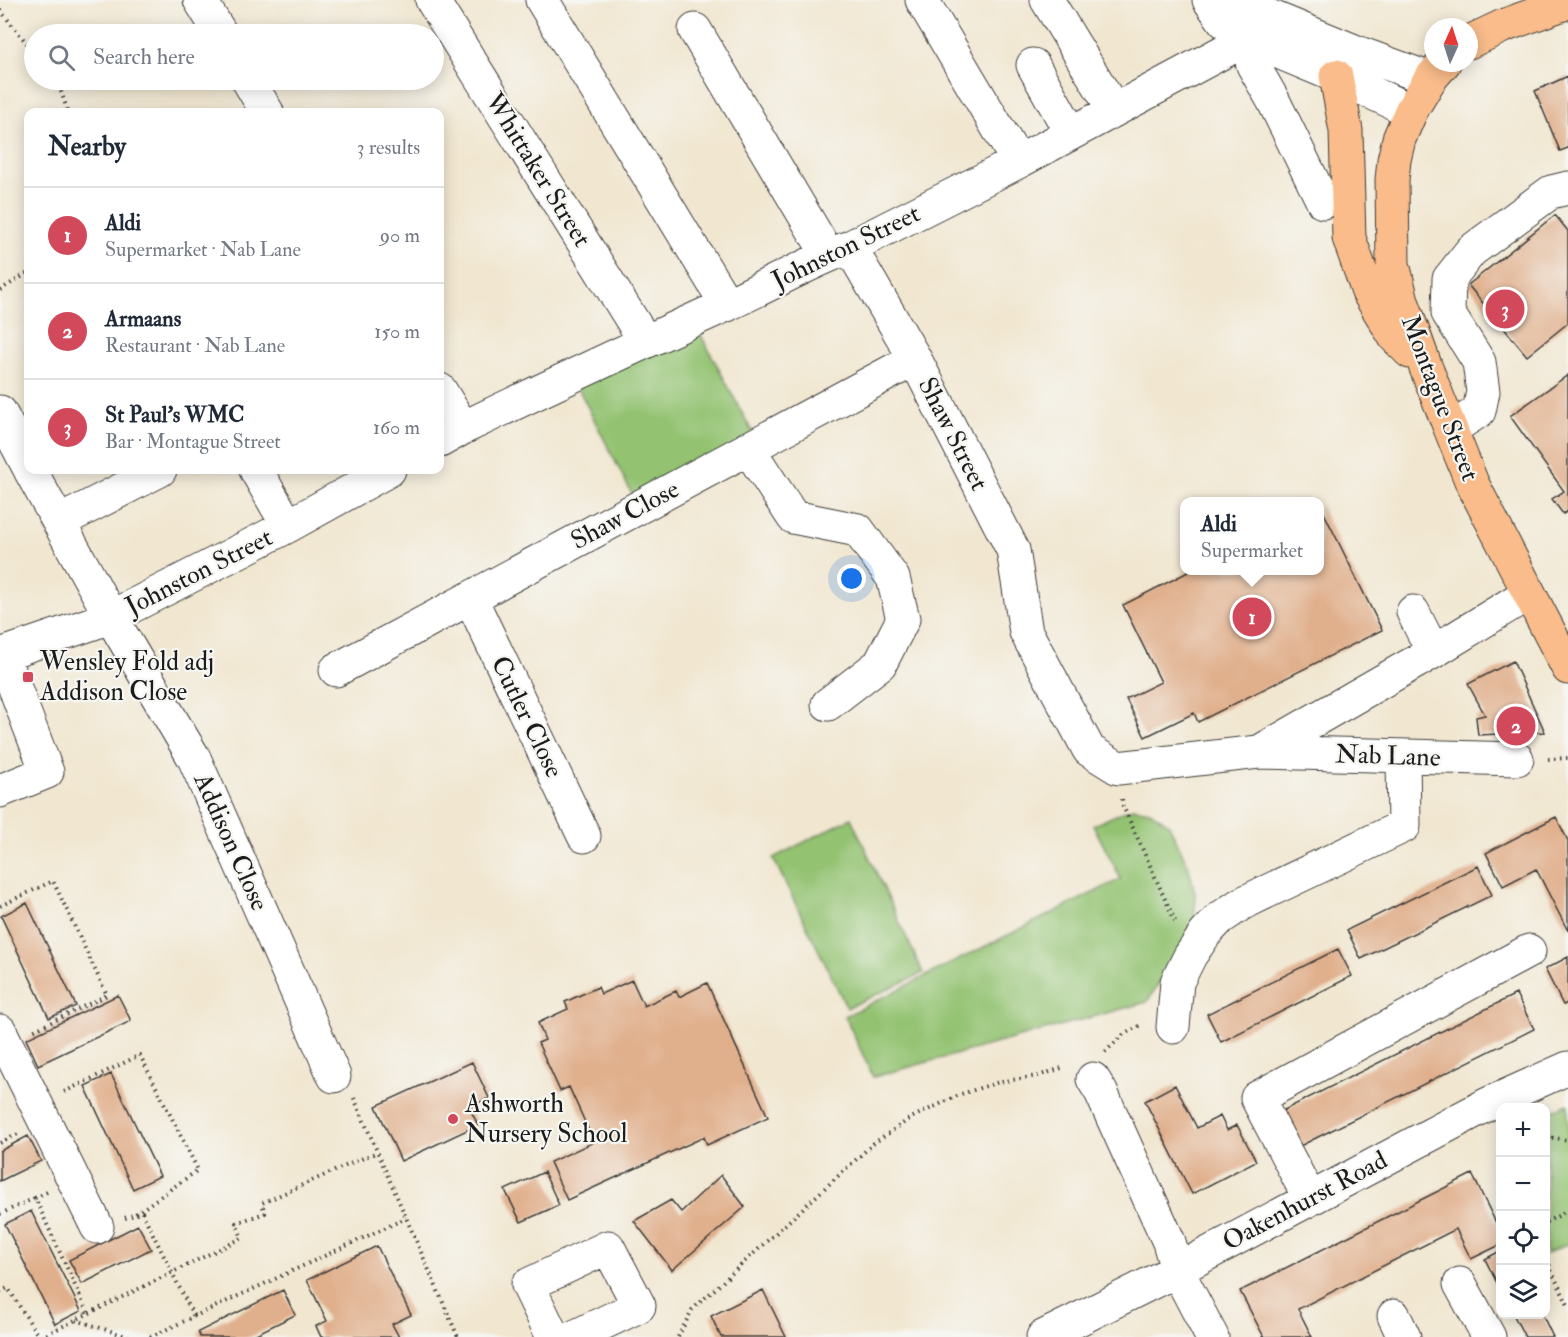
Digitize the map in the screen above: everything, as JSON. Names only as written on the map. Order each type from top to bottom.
[{"type":"highway","points":[[1478,38],[1568,2]]},
{"type":"highway","name":"Montague Street","points":[[1436,72],[1411,111],[1399,139],[1394,160],[1392,180],[1393,264],[1402,302],[1472,483],[1529,593],[1565,653]]},
{"type":"highway","points":[[1336,76],[1346,131],[1349,238],[1368,292],[1395,337],[1426,368]]},
{"type":"street","points":[[200,0],[215,24]]},
{"type":"street","name":"Whittaker Street","points":[[432,0],[645,341]]},
{"type":"street","points":[[542,0],[727,305]]},
{"type":"street","points":[[922,0],[1018,162]]},
{"type":"street","points":[[1047,0],[1114,110]]},
{"type":"street","points":[[1209,0],[1224,21],[1247,39],[1336,76],[1411,111]]},
{"type":"street","name":"Montague Street","points":[[1231,0],[1367,56],[1424,68]]},
{"type":"street","name":"Shaw Street","points":[[694,30],[839,251],[915,359],[1013,550],[1026,633],[1089,750],[1118,768]]},
{"type":"street","points":[[1247,39],[1253,65],[1274,100],[1323,202]]},
{"type":"street","name":"Johnston Street","points":[[451,435],[645,341],[727,305],[1018,162],[1247,39]]},
{"type":"street","points":[[1034,65],[1071,134]]},
{"type":"street","points":[[254,90],[265,108]]},
{"type":"street","points":[[1451,429],[1479,411],[1483,392],[1479,362],[1449,313],[1449,279],[1471,251],[1559,190]]},
{"type":"street","name":"Shaw Close","points":[[336,670],[915,359]]},
{"type":"street","points":[[444,406],[451,435]]},
{"type":"street","name":"Addison Close","points":[[3,426],[24,460]]},
{"type":"street","points":[[748,448],[793,517],[858,530],[893,578],[903,619],[880,664],[828,704]]},
{"type":"street","name":"Addison Close","points":[[32,474],[111,617],[194,758],[334,1076]]},
{"type":"street","points":[[59,522],[152,474]]},
{"type":"street","points":[[258,474],[288,526]]},
{"type":"street","name":"Johnston Street","points":[[1,654],[111,617],[288,526],[382,474]]},
{"type":"street","name":"Nab Lane","points":[[1259,752],[1433,652],[1529,593]]},
{"type":"street","name":"Cutler Close","points":[[471,599],[584,836]]},
{"type":"street","points":[[1413,612],[1433,652]]},
{"type":"street","points":[[0,791],[47,772],[1,654]]},
{"type":"street","name":"Nab Lane","points":[[1118,768],[1259,752],[1517,759]]},
{"type":"street","points":[[1173,1027],[1183,969],[1205,934],[1219,919],[1241,904],[1404,826],[1403,757]]},
{"type":"street","points":[[1310,1199],[1257,1098],[1529,951]]},
{"type":"street","points":[[3,1038],[97,1227]]},
{"type":"street","points":[[1089,1066],[1168,1242],[1177,1270],[1212,1337]]},
{"type":"street","name":"Oakenhurst Road","points":[[1043,1337],[1177,1270],[1488,1104],[1568,1068]]},
{"type":"street","points":[[553,1337],[528,1285],[608,1247],[639,1306],[574,1337]]},
{"type":"street","points":[[1460,1284],[1489,1337]]},
{"type":"path","points":[[0,10],[24,40]]},
{"type":"path","points":[[60,90],[67,108]]},
{"type":"path","points":[[0,290],[24,275]]},
{"type":"path","points":[[678,1337],[692,1310],[874,1143],[911,1118],[970,1091],[999,1082],[1089,1066],[1123,1035],[1141,1025],[1183,969],[1123,807],[1118,768]]},
{"type":"path","points":[[0,906],[53,881],[107,995],[3,1038]]},
{"type":"path","points":[[36,1105],[140,1055],[198,1170],[134,1215]]},
{"type":"path","points":[[334,1076],[348,1084],[458,1337]]},
{"type":"path","points":[[1550,1138],[1568,1140]]},
{"type":"path","points":[[0,1292],[8,1288],[40,1337],[242,1239],[236,1223],[265,1212],[262,1203],[377,1152]]},
{"type":"path","points":[[0,1214],[73,1180]]},
{"type":"path","points":[[35,1198],[88,1314]]},
{"type":"path","points":[[1550,1220],[1568,1211]]},
{"type":"path","points":[[97,1227],[142,1212],[194,1317]]},
{"type":"path","points":[[150,1337],[406,1218]]},
{"type":"path","points":[[1549,1265],[1568,1305]]},
{"type":"path","points":[[76,1320],[129,1337]]},
{"type":"green space","points":[[693,320],[758,443],[639,508],[572,376]]},
{"type":"green space","points":[[1132,808],[1150,811],[1169,824],[1189,868],[1196,897],[1193,929],[1147,1002],[873,1077],[845,1016],[1121,879],[1093,825]]},
{"type":"green space","points":[[851,818],[923,973],[847,1008],[773,858]]},
{"type":"green space","points":[[1568,1104],[1568,1244],[1550,1252],[1550,1157],[1550,1111]]},
{"type":"building","points":[[1568,76],[1568,148],[1560,151],[1535,91]]},
{"type":"building","points":[[1555,215],[1568,231],[1568,323],[1527,356],[1468,285]]},
{"type":"building","points":[[1568,375],[1568,511],[1563,514],[1552,499],[1564,491],[1510,416]]},
{"type":"building","points":[[1324,513],[1382,630],[1198,722],[1194,713],[1145,737],[1126,699],[1161,682],[1123,605],[1182,575],[1324,575]]},
{"type":"building","points":[[1513,661],[1545,732],[1478,735],[1476,717],[1485,715],[1468,684]]},
{"type":"building","points":[[1556,817],[1568,841],[1568,931],[1536,869],[1503,886],[1486,853]]},
{"type":"building","points":[[1478,866],[1492,895],[1361,959],[1347,930]]},
{"type":"building","points":[[27,903],[76,1006],[49,1018],[1,916]]},
{"type":"building","points":[[1338,949],[1352,976],[1221,1042],[1207,1014]]},
{"type":"building","points":[[1568,957],[1568,1003],[1563,1005],[1545,969]]},
{"type":"building","points":[[632,980],[644,1006],[676,991],[679,997],[707,983],[768,1117],[707,1145],[704,1137],[567,1200],[550,1162],[594,1142],[569,1087],[560,1091],[538,1043],[545,1040],[538,1023],[568,1009],[565,1002],[598,987],[601,994]]},
{"type":"building","points":[[1516,994],[1534,1029],[1296,1148],[1278,1113]]},
{"type":"building","points":[[118,995],[131,1021],[38,1065],[26,1039]]},
{"type":"building","points":[[472,1062],[489,1098],[469,1107],[478,1125],[401,1161],[376,1106]]},
{"type":"building","points":[[111,1074],[160,1176],[133,1189],[85,1086]]},
{"type":"building","points":[[1175,1085],[1197,1128],[1220,1116],[1227,1130],[1237,1125],[1256,1161],[1192,1194],[1145,1101]]},
{"type":"building","points":[[28,1136],[41,1161],[0,1181],[0,1151]]},
{"type":"building","points":[[544,1172],[559,1205],[521,1222],[505,1190]]},
{"type":"building","points":[[1472,1174],[1496,1223],[1496,1247],[1471,1259],[1456,1229],[1298,1309],[1312,1337],[1264,1337],[1240,1291]]},
{"type":"building","points":[[721,1175],[745,1207],[672,1270],[634,1221],[671,1200],[681,1212]]},
{"type":"building","points":[[31,1211],[81,1311],[55,1324],[5,1224]]},
{"type":"building","points":[[138,1225],[151,1249],[82,1284],[69,1260]]},
{"type":"building","points":[[377,1246],[411,1315],[392,1324],[399,1337],[321,1337],[316,1326],[327,1321],[307,1280]]},
{"type":"building","points":[[1496,1253],[1496,1281],[1485,1259]]},
{"type":"building","points":[[283,1290],[295,1315],[250,1337],[200,1337],[198,1332]]},
{"type":"building","points":[[763,1290],[786,1337],[721,1337],[711,1316]]},
{"type":"building","points":[[1516,1319],[1544,1319],[1553,1337],[1525,1337]]},
{"type":"place","name":"St Paul's WMC","points":[[1505,309]]},
{"type":"place","name":"Aldi","points":[[1252,617]]},
{"type":"place","name":"Wensley Fold adj Addison Close","points":[[28,677]]},
{"type":"place","name":"Armaans","points":[[1516,726]]},
{"type":"place","name":"Ashworth Nursery School","points":[[453,1119]]}]
